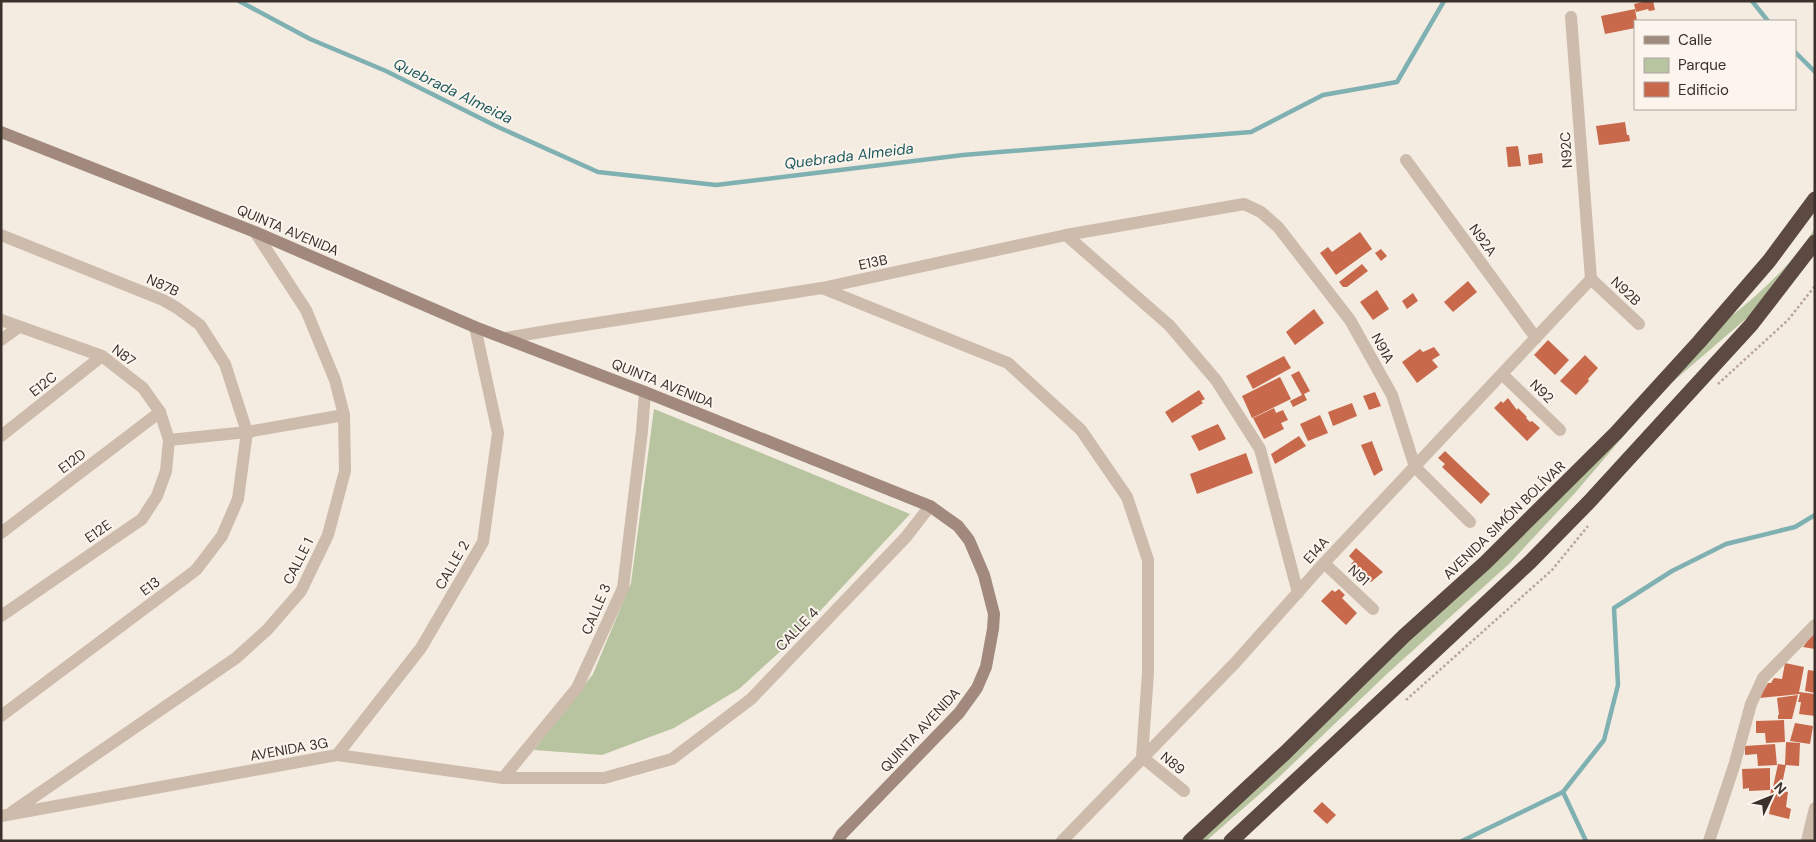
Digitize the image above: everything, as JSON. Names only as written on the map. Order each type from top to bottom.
[{"type":"highway","name":"AVENIDA SIMÓN BOLÍVAR","points":[[1190,841],[1286,752],[1404,636],[1485,563],[1616,433],[1700,342],[1769,261],[1815,199]]},
{"type":"highway","points":[[1231,841],[1530,562],[1588,502],[1750,324],[1815,242]]},
{"type":"street","name":"N92C","points":[[1571,17],[1592,279]]},
{"type":"street","name":"QUINTA AVENIDA","points":[[1,132],[255,232],[475,327],[645,392],[930,506],[958,526],[969,540],[984,575],[994,614],[986,667],[977,688],[959,713],[840,837]]},
{"type":"street","name":"N92A","points":[[1406,160],[1536,338]]},
{"type":"street","name":"E13B","points":[[506,338],[822,288],[1066,235],[1244,204]]},
{"type":"street","name":"N91A","points":[[1244,204],[1261,212],[1278,227],[1350,320],[1392,395],[1415,466],[1470,522]]},
{"type":"street","name":"CALLE 1","points":[[5,815],[236,658],[267,630],[301,591],[328,535],[345,471],[344,415],[335,380],[306,310],[255,232]]},
{"type":"street","name":"N87B","points":[[1,234],[163,300],[178,308],[200,325],[225,364],[247,432]]},
{"type":"street","points":[[1066,235],[1169,325],[1216,380],[1260,449],[1298,592]]},
{"type":"street","name":"N92B","points":[[1592,279],[1639,324]]},
{"type":"street","name":"E14A","points":[[1062,841],[1235,663],[1324,563],[1592,279]]},
{"type":"street","points":[[822,288],[1008,363],[1081,430],[1127,497],[1148,560],[1148,673],[1142,757]]},
{"type":"street","name":"N87","points":[[1,320],[102,356],[143,388],[160,412],[169,440]]},
{"type":"street","points":[[1,340],[19,327]]},
{"type":"street","name":"CALLE 2","points":[[337,755],[421,648],[483,542],[498,433],[475,327]]},
{"type":"street","name":"E12C","points":[[1,436],[102,356]]},
{"type":"street","name":"N92","points":[[1503,374],[1560,430]]},
{"type":"street","name":"CALLE 3","points":[[504,778],[577,688],[623,588],[645,392]]},
{"type":"street","name":"E12D","points":[[1,533],[160,412]]},
{"type":"street","points":[[169,440],[247,432],[344,415]]},
{"type":"street","name":"E13","points":[[1,716],[196,570],[222,536],[238,499],[247,432]]},
{"type":"street","name":"E12E","points":[[1,616],[142,519],[157,496],[166,471],[169,440]]},
{"type":"street","name":"CALLE 4","points":[[672,759],[751,699],[906,537],[930,506]]},
{"type":"street","name":"N91","points":[[1324,563],[1373,609]]},
{"type":"street","points":[[1709,841],[1734,766],[1751,704],[1763,678],[1815,625]]},
{"type":"street","name":"AVENIDA 3G","points":[[5,815],[337,755],[504,778],[604,778],[672,759]]},
{"type":"street","name":"N89","points":[[1142,757],[1184,791]]},
{"type":"street","points":[[1807,841],[1815,808]]},
{"type":"street","points":[[829,841],[840,837]]},
{"type":"path","points":[[1809,293],[1815,286]]},
{"type":"green space","points":[[1815,228],[1815,244],[1755,311],[1662,391],[1575,493],[1509,564],[1389,672],[1278,778],[1206,841],[1194,841],[1729,318],[1776,277]]},
{"type":"green space","points":[[654,409],[910,514],[795,638],[739,689],[674,728],[602,755],[534,750],[593,674],[631,583]]},
{"type":"building","points":[[1653,1],[1655,10],[1649,11],[1648,9],[1636,12],[1634,4]]},
{"type":"building","points":[[1635,9],[1637,20],[1634,20],[1634,28],[1605,34],[1601,16]]},
{"type":"building","points":[[1625,122],[1630,141],[1599,145],[1596,126]]},
{"type":"building","points":[[1518,146],[1521,166],[1508,167],[1506,147]]},
{"type":"building","points":[[1542,153],[1543,163],[1529,165],[1528,155]]},
{"type":"building","points":[[1360,232],[1372,249],[1336,275],[1320,253],[1328,247],[1332,252]]},
{"type":"building","points":[[1381,249],[1387,256],[1381,261],[1375,253]]},
{"type":"building","points":[[1362,264],[1368,271],[1347,287],[1343,287],[1339,282]]},
{"type":"building","points":[[1468,281],[1477,292],[1453,312],[1444,302]]},
{"type":"building","points":[[1377,290],[1389,309],[1373,320],[1360,302]]},
{"type":"building","points":[[1413,293],[1418,301],[1407,309],[1402,301]]},
{"type":"building","points":[[1314,309],[1324,323],[1295,345],[1286,332]]},
{"type":"building","points":[[1548,340],[1569,360],[1555,375],[1534,355]]},
{"type":"building","points":[[1434,347],[1440,355],[1432,360],[1438,367],[1417,383],[1402,362],[1420,349],[1423,352]]},
{"type":"building","points":[[1585,355],[1598,368],[1576,395],[1560,381]]},
{"type":"building","points":[[1284,356],[1291,368],[1253,389],[1246,376]]},
{"type":"building","points":[[1299,371],[1310,391],[1304,394],[1307,400],[1293,407],[1290,401],[1302,395],[1291,375]]},
{"type":"building","points":[[1280,377],[1291,399],[1252,418],[1242,396]]},
{"type":"building","points":[[1199,390],[1205,399],[1201,401],[1203,403],[1172,423],[1165,412]]},
{"type":"building","points":[[1375,392],[1381,406],[1369,410],[1363,396]]},
{"type":"building","points":[[1508,398],[1517,410],[1518,408],[1530,422],[1532,421],[1540,428],[1527,441],[1494,408],[1501,401],[1503,403]]},
{"type":"building","points":[[1352,403],[1357,416],[1333,426],[1328,412]]},
{"type":"building","points":[[1274,408],[1276,413],[1283,410],[1288,420],[1281,423],[1284,429],[1264,439],[1253,418]]},
{"type":"building","points":[[1320,415],[1328,433],[1308,441],[1300,424]]},
{"type":"building","points":[[1218,424],[1226,439],[1199,451],[1191,436]]},
{"type":"building","points":[[1299,436],[1306,446],[1275,464],[1271,454]]},
{"type":"building","points":[[1372,441],[1383,470],[1374,476],[1361,445]]},
{"type":"building","points":[[1445,451],[1490,494],[1481,504],[1442,467],[1445,464],[1438,458]]},
{"type":"building","points":[[1246,453],[1253,473],[1197,494],[1190,474]]},
{"type":"building","points":[[1356,548],[1383,572],[1371,582],[1351,564],[1354,561],[1349,556]]},
{"type":"building","points":[[1339,589],[1345,595],[1342,598],[1357,613],[1346,625],[1321,601],[1332,590],[1335,592]]},
{"type":"building","points":[[1815,631],[1815,649],[1803,647]]},
{"type":"building","points":[[1785,663],[1804,667],[1799,692],[1815,694],[1815,716],[1799,714],[1801,702],[1798,702],[1800,694],[1759,698],[1768,683],[1771,683],[1774,678],[1782,679]]},
{"type":"building","points":[[1808,670],[1815,671],[1815,693],[1805,691]]},
{"type":"building","points":[[1798,695],[1792,719],[1778,719],[1777,698]]},
{"type":"building","points":[[1784,720],[1785,742],[1766,743],[1765,733],[1756,733],[1756,721]]},
{"type":"building","points":[[1795,723],[1813,726],[1810,744],[1790,741]]},
{"type":"building","points":[[1786,742],[1800,743],[1799,766],[1786,765],[1781,789],[1773,787],[1778,764],[1785,765]]},
{"type":"building","points":[[1775,744],[1777,765],[1758,766],[1757,754],[1745,755],[1745,746]]},
{"type":"building","points":[[1770,768],[1770,790],[1749,791],[1749,788],[1743,789],[1742,769]]},
{"type":"building","points":[[1771,789],[1788,792],[1786,807],[1791,809],[1789,819],[1769,814],[1772,797],[1770,797]]},
{"type":"building","points":[[1322,802],[1336,815],[1327,824],[1313,811]]},
{"type":"waterway","name":"Quebrada Almeida","points":[[239,1],[310,39],[386,71],[498,127],[598,172],[716,185],[963,155],[1251,132],[1323,95],[1397,82],[1444,1]]},
{"type":"waterway","points":[[1752,1],[1767,20]]},
{"type":"waterway","points":[[1796,53],[1815,72]]},
{"type":"waterway","points":[[1462,841],[1563,792],[1604,740],[1618,685],[1614,608],[1672,571],[1726,544],[1795,527],[1815,515]]},
{"type":"waterway","points":[[1563,792],[1586,841]]}]
